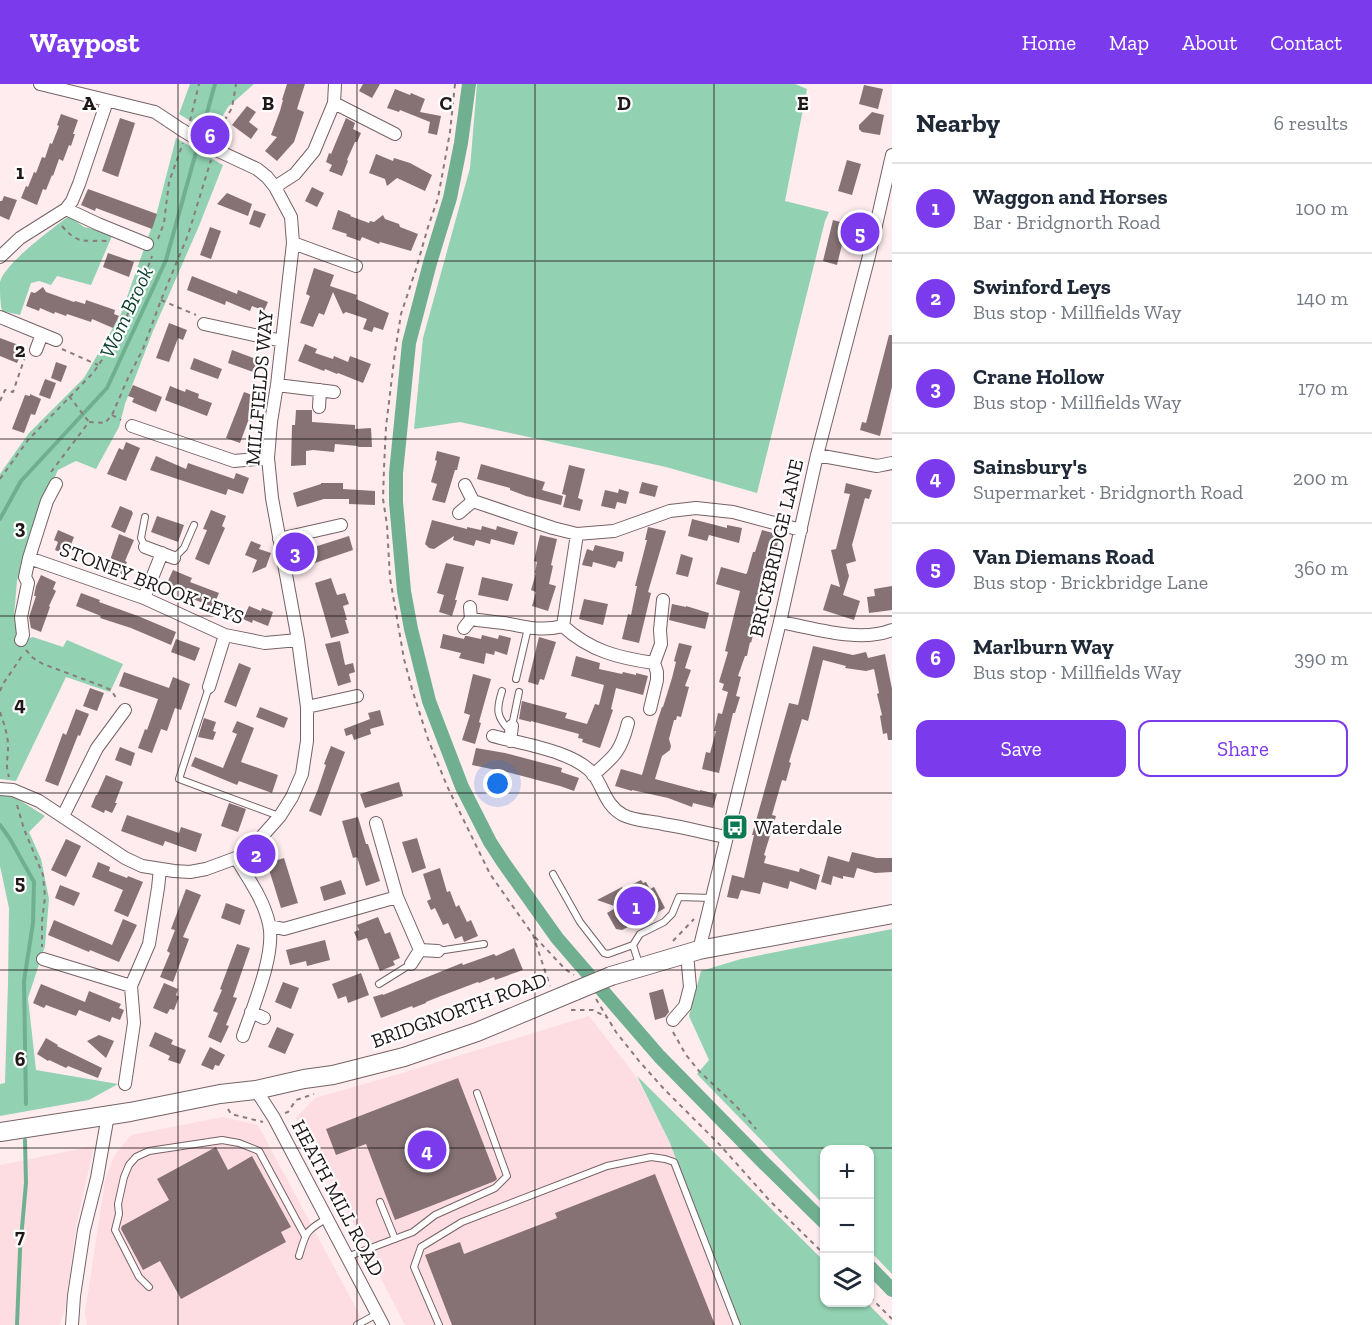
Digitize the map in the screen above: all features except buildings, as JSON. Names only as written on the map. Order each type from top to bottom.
[{"type":"main road","name":"BRIDGNORTH ROAD","points":[[0,1132],[333,1075],[404,1057],[477,1032],[611,976],[693,952],[892,914]]},
{"type":"street","points":[[275,187],[295,174],[314,150],[334,103],[335,84]]},
{"type":"street","name":"MILLFIELDS WAY","points":[[5,789],[39,801],[125,858],[142,866],[190,872],[236,858],[257,842],[280,816],[292,797],[302,774],[307,741],[307,707],[298,640],[272,498],[268,458],[293,243],[291,217],[275,187],[257,169],[214,149],[155,112],[44,85]]},
{"type":"street","points":[[0,257],[20,238],[60,213],[72,201],[107,101]]},
{"type":"street","points":[[334,103],[395,134]]},
{"type":"street","name":"BRICKBRIDGE LANE","points":[[673,1020],[685,1006],[690,987],[693,952],[712,899],[780,622],[817,455],[889,185],[892,155]]},
{"type":"street","points":[[60,213],[98,224],[151,244]]},
{"type":"street","points":[[293,243],[337,266],[356,266]]},
{"type":"street","points":[[0,317],[56,340]]},
{"type":"street","points":[[204,324],[282,341]]},
{"type":"street","points":[[36,350],[38,333]]},
{"type":"street","points":[[278,385],[334,392]]},
{"type":"street","points":[[319,407],[320,390]]},
{"type":"street","points":[[132,426],[234,461],[268,458]]},
{"type":"street","points":[[817,455],[877,466],[892,463]]},
{"type":"street","name":"STONEY BROOK LEYS","points":[[21,640],[23,635],[21,617],[28,583],[25,577],[25,556],[36,538],[53,478]]},
{"type":"street","points":[[465,485],[473,501],[577,534],[614,531],[670,511],[696,508],[734,512],[801,530]]},
{"type":"street","points":[[459,513],[473,501]]},
{"type":"street","points":[[322,514],[325,528]]},
{"type":"street","points":[[279,539],[341,525]]},
{"type":"street","points":[[563,626],[577,534]]},
{"type":"street","points":[[144,598],[168,555],[145,548]]},
{"type":"street","name":"STONEY BROOK LEYS","points":[[25,556],[144,598],[225,635],[265,643],[298,640]]},
{"type":"street","points":[[651,709],[657,680],[654,663],[661,644],[663,600]]},
{"type":"street","points":[[468,618],[528,628],[548,629],[563,626],[602,651],[615,656],[654,663]]},
{"type":"street","points":[[780,622],[853,635],[880,634],[892,630]]},
{"type":"street","points":[[209,687],[225,635]]},
{"type":"street","points":[[307,707],[357,696]]},
{"type":"street","points":[[63,816],[97,748],[125,710]]},
{"type":"street","points":[[593,775],[608,763],[630,739],[628,723]]},
{"type":"street","points":[[493,736],[511,733],[579,762],[593,775],[604,796],[629,818],[726,837]]},
{"type":"street","points":[[376,822],[397,897],[420,950]]},
{"type":"street","points":[[236,858],[256,892],[270,926],[265,969],[243,1036]]},
{"type":"street","points":[[125,1083],[134,1023],[131,986],[149,944],[160,869]]},
{"type":"street","points":[[270,926],[284,929],[397,897]]},
{"type":"street","points":[[420,950],[438,951]]},
{"type":"street","points":[[411,964],[420,950]]},
{"type":"street","points":[[43,959],[131,986]]},
{"type":"street","points":[[251,1012],[264,1018]]},
{"type":"street","name":"HEATH MILL ROAD","points":[[256,1090],[274,1118],[380,1319]]},
{"type":"street","points":[[71,1325],[84,1230],[98,1178],[108,1115]]},
{"type":"lane","points":[[145,517],[141,538],[145,548]]},
{"type":"lane","points":[[168,555],[184,548],[194,525]]},
{"type":"lane","points":[[516,679],[528,628]]},
{"type":"lane","points":[[209,687],[179,779],[280,816]]},
{"type":"lane","points":[[502,691],[498,711],[503,724],[511,733]]},
{"type":"lane","points":[[511,733],[519,692]]},
{"type":"lane","points":[[553,874],[580,922],[604,953],[608,954],[633,945],[640,934],[664,922],[672,914],[679,897],[712,899]]},
{"type":"lane","points":[[438,951],[484,944]]},
{"type":"lane","points":[[633,945],[639,968]]},
{"type":"lane","points":[[379,984],[411,964]]},
{"type":"lane","points":[[347,1257],[413,1232],[435,1215],[495,1188],[507,1176],[477,1093]]},
{"type":"lane","points":[[149,1287],[139,1277],[115,1230],[119,1214],[118,1204],[129,1165],[136,1157],[149,1151],[222,1140],[239,1143],[259,1151],[305,1236]]},
{"type":"lane","points":[[439,1325],[414,1267],[421,1247],[462,1222],[607,1166],[651,1157],[674,1162],[737,1325]]},
{"type":"lane","points":[[380,1202],[394,1239]]},
{"type":"lane","points":[[299,1256],[305,1236],[313,1227],[326,1219]]},
{"type":"lane","points":[[357,1325],[380,1319]]},
{"type":"path","points":[[192,117],[199,84]]},
{"type":"path","points":[[69,396],[89,422],[105,423],[112,415],[143,349],[160,300],[188,235],[214,149],[232,108],[236,84]]},
{"type":"path","points":[[455,84],[450,132],[438,198],[401,314],[394,352],[386,427],[383,499],[390,578],[411,689],[447,786],[490,873],[533,935],[581,987],[599,1002],[616,1032],[664,1089],[719,1144],[770,1201],[824,1253]]},
{"type":"path","points":[[151,244],[164,223],[169,182],[182,145]]},
{"type":"path","points":[[60,213],[74,238],[106,241],[113,244]]},
{"type":"path","points":[[0,479],[28,440],[93,373],[122,325],[152,256]]},
{"type":"path","points":[[160,300],[204,319],[204,324]]},
{"type":"path","points":[[0,401],[5,390],[13,392],[38,333]]},
{"type":"path","points":[[56,340],[58,347],[98,365]]},
{"type":"path","points":[[53,478],[89,422]]},
{"type":"path","points":[[0,691],[26,650],[33,658],[44,664],[111,690],[125,710]]},
{"type":"path","points":[[0,712],[7,733],[5,789],[15,801],[43,875],[45,897],[42,920],[43,959]]},
{"type":"path","points":[[667,947],[712,899]]},
{"type":"path","points":[[533,935],[551,988]]},
{"type":"path","points":[[571,1010],[593,1010],[608,1018]]},
{"type":"path","points":[[673,1020],[672,1032],[686,1055],[756,1130]]},
{"type":"path","points":[[874,1301],[892,1318]]},
{"type":"shaded area","points":[[589,1016],[636,1076],[670,1142],[739,1325],[405,1325],[361,1236],[296,1118],[315,1098]]},
{"type":"shaded area","points":[[223,1117],[258,1125],[365,1325],[87,1325],[85,1313],[105,1180],[114,1156],[131,1135]]},
{"type":"shaded area","points":[[94,1146],[76,1226],[65,1310],[59,1325],[0,1325],[0,1165]]},
{"type":"green space","points":[[190,84],[254,84],[228,107],[212,134],[179,114]]},
{"type":"green space","points":[[477,84],[795,84],[807,89],[785,201],[829,212],[757,493],[666,467],[460,422],[414,429],[423,338],[470,168]]},
{"type":"green space","points":[[176,138],[223,165],[153,331],[125,404],[119,427],[96,469],[76,461],[58,470],[32,528],[17,581],[14,616],[20,641],[33,637],[63,647],[67,640],[123,664],[110,692],[66,677],[16,781],[0,779],[0,474],[29,433],[84,378],[121,314],[157,212]]},
{"type":"green space","points":[[69,216],[84,227],[112,236],[91,285],[57,276],[51,285],[39,281],[31,283],[20,315],[2,311],[0,282],[3,274],[30,247]]},
{"type":"green space","points":[[0,793],[8,793],[45,816],[29,832],[41,859],[49,899],[45,946],[28,998],[36,1070],[118,1084],[89,1100],[0,1116],[0,1084],[5,1083],[9,908],[0,866]]},
{"type":"green space","points":[[892,929],[892,1274],[874,1255],[874,1145],[820,1145],[820,1201],[697,1074],[709,1060],[689,1016],[701,971],[741,959]]},
{"type":"green space","points":[[637,1076],[820,1257],[820,1307],[871,1307],[889,1325],[739,1325],[670,1143]]},
{"type":"waterway","name":"Wom Brook","points":[[0,519],[21,481],[107,388],[166,260],[215,84]]},
{"type":"waterway","points":[[469,84],[461,143],[450,198],[409,343],[396,473],[396,502],[404,591],[429,701],[462,787],[490,842],[557,938],[659,1056],[820,1218]]},
{"type":"waterway","name":"Wom Brook","points":[[0,825],[34,882],[33,923],[24,981],[26,1104]]},
{"type":"waterway","name":"Wom Brook","points":[[17,1325],[26,1183],[25,1140]]},
{"type":"waterway","points":[[874,1271],[892,1290]]},
{"type":"place","name":"Marlburn Way","points":[[210,135]]},
{"type":"place","name":"Van Diemans Road","points":[[860,232]]},
{"type":"place","name":"Crane Hollow","points":[[295,552]]},
{"type":"place","name":"Waterdale","points":[[735,827]]},
{"type":"place","name":"Swinford Leys","points":[[256,854]]},
{"type":"place","name":"Waggon and Horses","points":[[636,906]]},
{"type":"place","name":"Sainsbury's","points":[[427,1150]]}]
